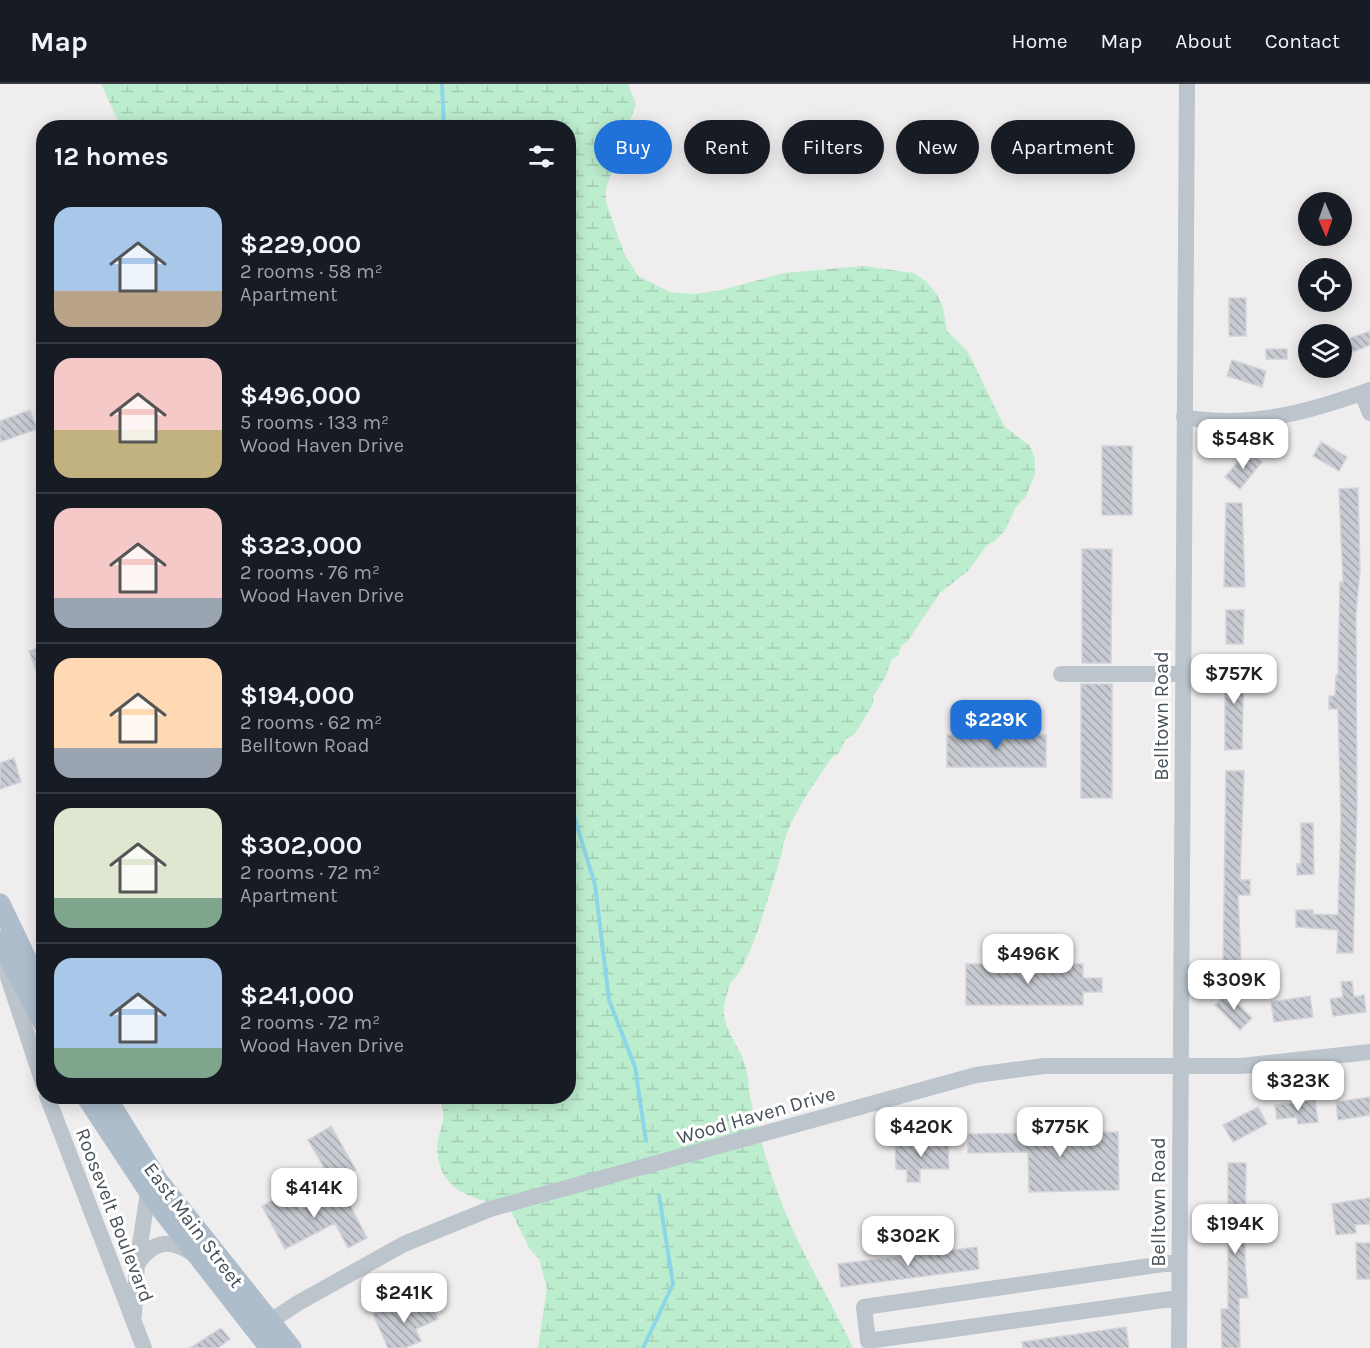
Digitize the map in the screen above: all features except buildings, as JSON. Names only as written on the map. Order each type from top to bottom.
[{"type":"main road","points":[[2,912],[36,980]]},
{"type":"main road","points":[[0,941],[36,1009]]},
{"type":"main road","name":"East Main Street","points":[[92,1104],[263,1327],[270,1348]]},
{"type":"main road","name":"East Main Street","points":[[109,1104],[150,1181],[195,1255],[263,1327],[291,1348]]},
{"type":"street","name":"Belltown Road","points":[[1179,1348],[1187,84]]},
{"type":"street","points":[[1184,417],[1249,420],[1280,417],[1324,407],[1366,391],[1370,413]]},
{"type":"street","points":[[1060,674],[1182,675]]},
{"type":"street","points":[[0,952],[36,1062]]},
{"type":"street","name":"Wood Haven Drive","points":[[263,1327],[298,1303],[404,1244],[445,1226],[513,1202],[976,1075],[1044,1066],[1241,1066],[1370,1052]]},
{"type":"street","name":"Roosevelt Boulevard","points":[[50,1104],[144,1348]]},
{"type":"street","points":[[134,1322],[137,1264],[150,1181]]},
{"type":"street","points":[[137,1264],[147,1248],[157,1244],[184,1247],[195,1255]]},
{"type":"street","points":[[1178,1262],[864,1307],[868,1341],[1178,1298]]},
{"type":"green space","points":[[101,84],[628,84],[636,104],[630,120],[594,120],[594,174],[611,174],[606,188],[606,202],[624,253],[638,276],[670,292],[693,294],[718,291],[784,273],[863,266],[914,273],[927,282],[937,295],[943,308],[947,331],[968,352],[1004,426],[1030,446],[1035,459],[1035,474],[1026,496],[1016,507],[1005,530],[994,542],[987,545],[968,571],[940,593],[907,642],[902,645],[898,656],[892,659],[886,676],[874,695],[873,704],[854,735],[846,739],[839,753],[832,757],[794,817],[753,944],[738,975],[730,983],[725,1003],[724,1017],[745,1065],[750,1096],[766,1159],[778,1193],[794,1233],[853,1348],[538,1348],[547,1288],[539,1259],[529,1248],[509,1207],[483,1201],[460,1191],[451,1184],[439,1162],[437,1144],[443,1117],[442,1104],[576,1104],[576,120],[118,120]]},
{"type":"waterway","points":[[442,84],[444,120]]},
{"type":"waterway","points":[[576,822],[595,885],[609,1000],[635,1067],[646,1141]]},
{"type":"waterway","points":[[643,1348],[673,1284],[659,1195]]}]
